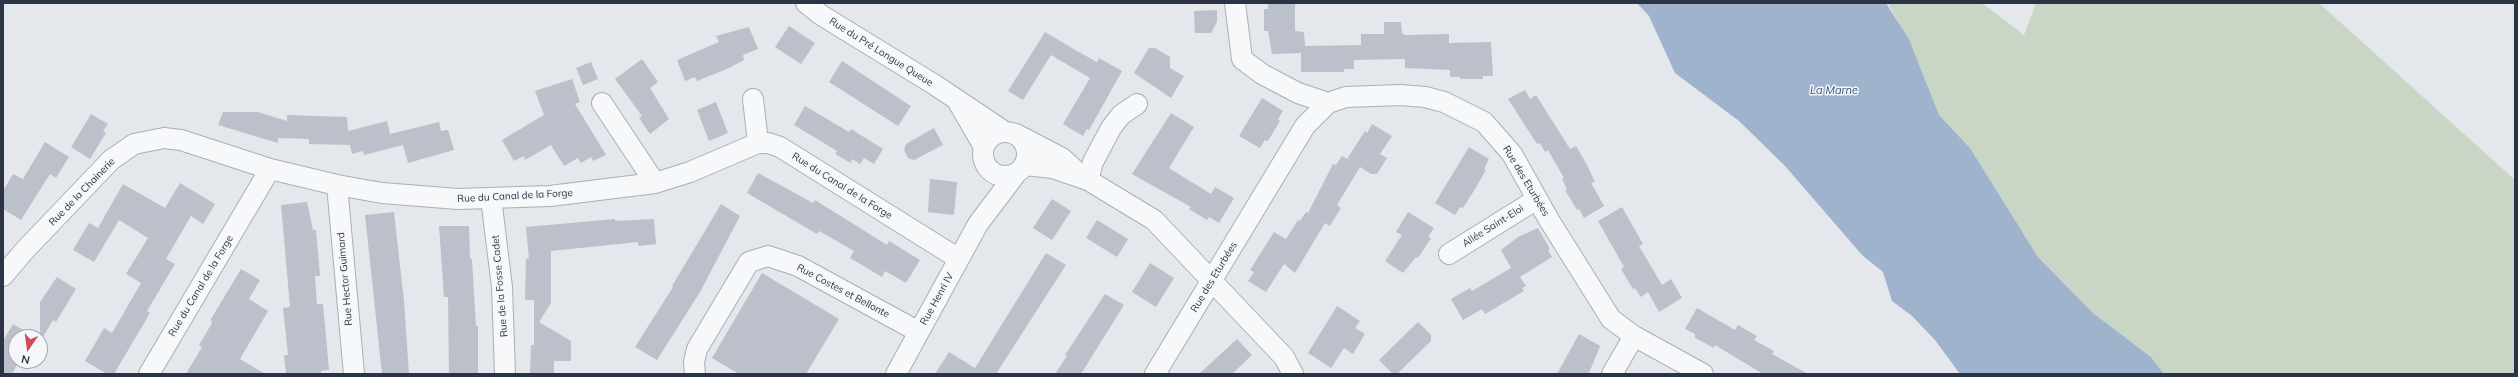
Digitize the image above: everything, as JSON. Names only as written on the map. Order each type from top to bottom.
[{"type":"street","name":"Rue du Pré Longue Queue","points":[[806,3],[821,15],[1010,133],[1062,158],[1088,180],[1154,220],[1284,357],[1293,374]]},
{"type":"street","points":[[1235,3],[1242,59],[1262,74],[1298,93],[1328,103]]},
{"type":"street","name":"Rue des Eturbées","points":[[1155,374],[1305,126],[1328,103],[1346,97],[1401,96],[1425,97],[1451,105],[1484,122],[1497,135],[1512,154],[1537,199],[1611,319],[1634,336],[1703,374]]},
{"type":"street","name":"Rue du Pré Longue Queue","points":[[956,99],[984,147]]},
{"type":"street","points":[[753,100],[758,143]]},
{"type":"street","points":[[602,103],[655,183]]},
{"type":"street","points":[[1088,180],[1093,162],[1111,128],[1121,115],[1137,104]]},
{"type":"street","points":[[1010,133],[1026,148],[1020,170],[1000,176],[988,170],[983,160],[984,147],[990,137],[1010,133]]},
{"type":"street","name":"Rue de la Chainerie","points":[[3,276],[25,250],[111,160],[134,144],[164,138],[181,140],[270,169]]},
{"type":"street","name":"Rue du Canal de la Forge","points":[[149,374],[270,169],[336,185],[421,197],[491,198],[550,196],[655,183],[690,172],[758,143],[768,143],[780,147],[959,259]]},
{"type":"street","name":"Rue du Pré Longue Queue","points":[[1020,170],[1053,168],[1088,180]]},
{"type":"street","name":"Rue Henri IV","points":[[978,224],[986,190],[988,170]]},
{"type":"street","name":"Rue Henri IV","points":[[896,374],[978,224],[1020,170]]},
{"type":"street","name":"Rue Hector Guimard","points":[[336,185],[354,374]]},
{"type":"street","name":"Rue de la Fosse Cadet","points":[[491,198],[502,287],[505,374]]},
{"type":"street","name":"Allée Saint-Eloi","points":[[1449,254],[1537,199]]},
{"type":"street","name":"Rue Costes et Bellonte","points":[[695,374],[694,362],[697,349],[749,262],[768,256],[798,266],[878,308],[918,332]]},
{"type":"street","points":[[1612,374],[1634,336]]},
{"type":"green space","points":[[1888,3],[1982,3],[2024,35],[2036,3],[2319,3],[2515,180],[2515,374],[2164,374],[2151,357],[2093,313],[2038,257],[1970,148],[1939,115],[1911,44]]},
{"type":"water","name":"La Marne","points":[[1637,3],[1886,3],[1909,39],[1939,115],[1970,148],[2038,257],[2093,313],[2151,357],[2164,374],[1960,374],[1935,340],[1912,316],[1892,301],[1883,272],[1862,255],[1785,166],[1739,121],[1675,73],[1649,16]]},
{"type":"building","points":[[1268,3],[1295,3],[1295,31],[1304,32],[1305,46],[1361,45],[1361,34],[1384,34],[1384,22],[1401,22],[1402,33],[1405,35],[1449,34],[1449,43],[1491,42],[1493,76],[1483,76],[1483,79],[1460,79],[1460,77],[1450,77],[1450,70],[1405,68],[1405,59],[1354,60],[1354,69],[1344,69],[1344,72],[1301,72],[1301,53],[1272,54],[1268,31],[1264,31],[1264,9],[1268,9]]},
{"type":"building","points":[[1217,10],[1217,22],[1211,33],[1195,33],[1194,11]]},
{"type":"building","points":[[789,26],[815,43],[801,64],[775,47]]},
{"type":"building","points":[[749,27],[758,49],[743,55],[744,60],[729,68],[697,81],[695,77],[685,81],[677,60],[719,42],[716,36]]},
{"type":"building","points":[[1045,32],[1097,62],[1099,58],[1122,71],[1089,130],[1087,129],[1083,136],[1063,124],[1090,78],[1051,55],[1023,100],[1008,91]]},
{"type":"building","points":[[1149,48],[1155,48],[1170,57],[1170,68],[1184,76],[1171,98],[1134,73]]},
{"type":"building","points":[[642,59],[658,82],[650,88],[669,119],[650,134],[639,118],[642,116],[615,79]]},
{"type":"building","points":[[842,61],[911,106],[898,126],[829,82]]},
{"type":"building","points":[[591,62],[598,79],[583,85],[576,68]]},
{"type":"building","points":[[572,79],[580,102],[575,104],[606,155],[593,161],[591,157],[581,163],[578,158],[564,166],[551,145],[525,160],[524,156],[514,161],[502,140],[544,115],[535,91]]},
{"type":"building","points":[[1525,90],[1530,99],[1536,95],[1570,149],[1576,146],[1595,182],[1591,183],[1604,206],[1584,218],[1579,209],[1577,210],[1565,190],[1567,189],[1562,179],[1564,178],[1548,150],[1545,152],[1540,143],[1537,144],[1508,99]]},
{"type":"building","points":[[1262,98],[1283,111],[1278,119],[1280,121],[1268,141],[1265,140],[1260,148],[1239,136]]},
{"type":"building","points":[[716,102],[728,133],[709,141],[697,110]]},
{"type":"building","points":[[805,106],[849,132],[851,129],[883,149],[874,164],[864,158],[860,164],[852,159],[851,163],[835,154],[837,151],[794,125]]},
{"type":"building","points":[[223,112],[258,112],[287,121],[287,115],[347,117],[348,131],[387,121],[390,134],[439,122],[441,131],[448,130],[454,150],[408,163],[403,145],[364,155],[363,151],[352,154],[350,145],[309,144],[309,139],[278,138],[278,143],[218,125]]},
{"type":"building","points":[[1171,113],[1194,127],[1169,168],[1211,194],[1215,187],[1234,198],[1219,223],[1209,217],[1207,220],[1189,209],[1191,207],[1132,174]]},
{"type":"building","points":[[91,114],[108,124],[103,131],[106,133],[90,159],[71,147]]},
{"type":"building","points":[[1372,124],[1392,136],[1380,154],[1387,158],[1377,174],[1371,174],[1360,167],[1337,205],[1341,208],[1330,226],[1325,223],[1295,273],[1284,264],[1266,292],[1248,281],[1254,272],[1250,270],[1274,232],[1286,239],[1298,220],[1300,221],[1306,212],[1308,213],[1333,164],[1336,165],[1342,156],[1347,159],[1365,131],[1367,133]]},
{"type":"building","points":[[934,128],[943,145],[914,160],[908,158],[904,150],[906,144]]},
{"type":"building","points":[[45,142],[69,157],[56,178],[50,174],[21,220],[3,209],[3,191],[13,174],[23,179]]},
{"type":"building","points":[[1469,147],[1489,159],[1484,169],[1486,170],[1475,189],[1463,208],[1460,207],[1455,215],[1435,203]]},
{"type":"building","points":[[758,173],[813,203],[815,200],[887,245],[889,241],[920,260],[906,283],[885,271],[882,277],[850,258],[854,251],[819,231],[817,234],[747,193]]},
{"type":"building","points":[[930,179],[957,182],[954,215],[928,212]]},
{"type":"building","points":[[180,183],[215,204],[203,224],[191,216],[166,259],[175,264],[147,311],[150,313],[114,374],[107,374],[85,361],[104,328],[112,333],[141,283],[126,274],[148,238],[119,220],[94,262],[73,250],[89,223],[98,228],[123,184],[165,208]]},
{"type":"building","points":[[1052,199],[1071,211],[1052,240],[1033,228]]},
{"type":"building","points":[[307,202],[313,230],[316,230],[320,276],[315,276],[317,304],[323,304],[329,370],[321,371],[321,374],[286,374],[284,355],[288,355],[283,308],[290,307],[281,205]]},
{"type":"building","points":[[721,204],[740,216],[700,292],[657,360],[635,347],[673,287],[672,286]]},
{"type":"building","points":[[1622,207],[1643,244],[1639,246],[1662,285],[1671,279],[1682,298],[1659,312],[1648,292],[1641,297],[1635,288],[1633,289],[1621,269],[1624,267],[1598,221]]},
{"type":"building","points":[[394,212],[404,301],[409,374],[382,374],[365,215]]},
{"type":"building","points":[[1408,212],[1434,228],[1428,237],[1431,238],[1418,258],[1416,257],[1403,273],[1385,261],[1402,235],[1396,232]]},
{"type":"building","points":[[615,219],[615,221],[654,219],[656,244],[638,246],[638,242],[551,251],[551,303],[539,322],[571,341],[571,361],[554,361],[554,374],[530,374],[531,345],[534,345],[534,300],[525,300],[526,258],[529,259],[526,227]]},
{"type":"building","points":[[1097,220],[1128,239],[1117,257],[1086,238]]},
{"type":"building","points":[[439,226],[469,226],[470,259],[472,259],[476,326],[478,326],[478,374],[449,374],[448,297],[444,297]]},
{"type":"building","points":[[1538,228],[1550,249],[1548,250],[1552,257],[1520,277],[1526,286],[1522,288],[1524,291],[1485,314],[1482,309],[1463,320],[1451,299],[1470,288],[1472,291],[1511,268],[1501,250],[1518,237]]},
{"type":"building","points":[[1046,253],[1066,265],[996,374],[935,374],[949,352],[975,368]]},
{"type":"building","points":[[1150,263],[1174,278],[1156,307],[1132,292]]},
{"type":"building","points":[[241,269],[260,280],[249,299],[268,311],[240,359],[265,374],[186,374],[202,347],[199,345],[212,323],[211,319]]},
{"type":"building","points":[[762,273],[839,319],[806,374],[739,374],[712,358]]},
{"type":"building","points":[[57,277],[76,289],[56,322],[53,320],[48,329],[40,329],[40,302]]},
{"type":"building","points":[[1105,294],[1124,305],[1081,374],[1055,374],[1067,356],[1065,355]]},
{"type":"building","points":[[1337,306],[1360,321],[1355,328],[1365,334],[1353,354],[1344,348],[1331,368],[1308,353]]},
{"type":"building","points":[[1697,308],[1735,330],[1738,325],[1757,336],[1754,340],[1774,351],[1772,354],[1808,374],[1763,374],[1715,345],[1714,348],[1695,338],[1695,334],[1685,329]]},
{"type":"building","points":[[1418,322],[1431,335],[1431,341],[1397,374],[1393,374],[1379,360]]},
{"type":"building","points":[[13,324],[22,329],[10,329]]},
{"type":"building","points":[[8,332],[8,369],[15,369],[12,374],[3,374],[3,341]]},
{"type":"building","points":[[1579,334],[1600,346],[1588,374],[1557,374]]},
{"type":"building","points":[[1237,339],[1252,355],[1232,374],[1199,374]]}]
